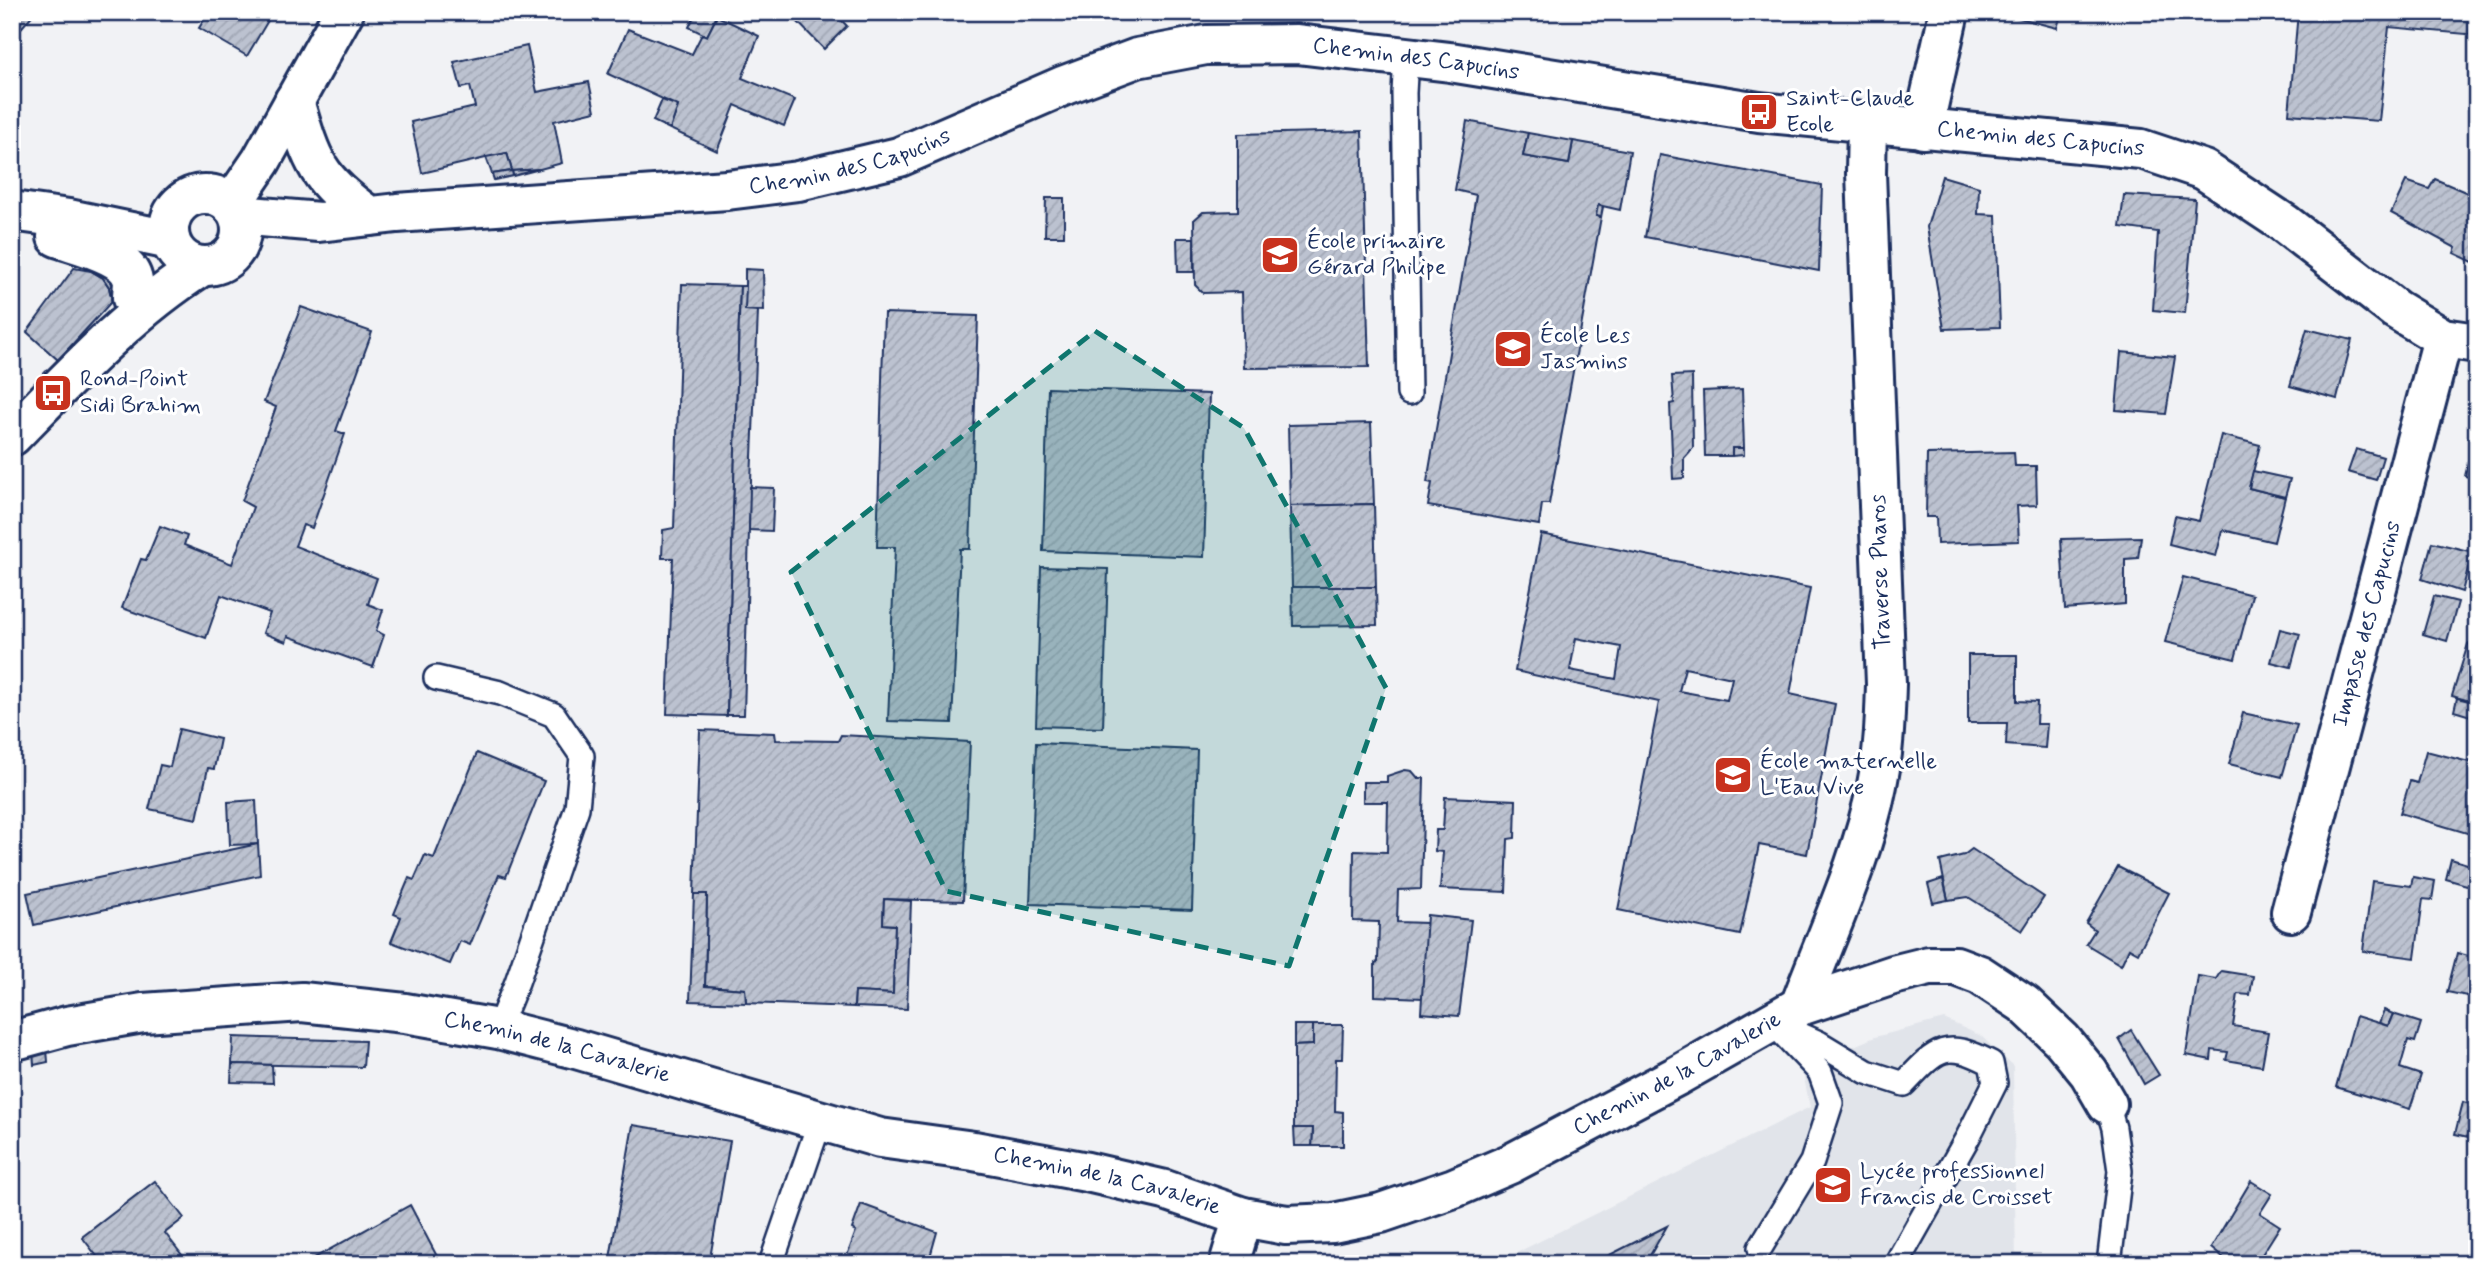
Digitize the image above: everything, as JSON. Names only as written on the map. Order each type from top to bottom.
[{"type":"street","points":[[12,436],[76,371],[145,309],[204,229],[261,162],[344,12]]},
{"type":"street","points":[[1923,129],[1949,12]]},
{"type":"street","name":"Chemin des Capucins","points":[[12,211],[69,219],[204,229],[727,190],[798,181],[899,157],[1065,85],[1137,58],[1206,45],[1297,44],[1450,62],[1759,112],[2141,149],[2204,170],[2284,223],[2395,309],[2460,341]]},
{"type":"street","points":[[291,107],[314,164],[340,195],[369,216]]},
{"type":"street","name":"Traverse Pharos","points":[[1786,1014],[1864,831],[1877,786],[1885,736],[1886,684],[1867,201],[1867,124]]},
{"type":"street","points":[[12,221],[116,258],[127,267],[133,279],[132,298]]},
{"type":"street","points":[[76,371],[132,298],[204,229]]},
{"type":"street","name":"Impasse des Capucins","points":[[2291,912],[2460,341]]},
{"type":"street","name":"Chemin de la Cavalerie","points":[[12,1041],[67,1026],[143,1013],[302,1002],[405,1013],[498,1029],[576,1049],[880,1138],[974,1150],[1087,1172],[1165,1190],[1243,1217],[1286,1225],[1333,1223],[1381,1213],[1454,1188],[1510,1164],[1677,1076],[1786,1014],[1893,975],[1929,966],[1956,966],[1979,975],[2024,1004],[2062,1040],[2090,1073],[2108,1104]]},
{"type":"street","points":[[1229,1264],[1243,1217]]},
{"type":"lane","points":[[1406,57],[1404,93],[1409,393]]},
{"type":"lane","points":[[436,678],[500,692],[554,715],[582,756],[577,808],[498,1029]]},
{"type":"lane","points":[[1760,1248],[1811,1162],[1830,1103],[1821,1072],[1786,1014]]},
{"type":"lane","points":[[1786,1014],[1819,1043],[1867,1072],[1904,1084],[1924,1063],[1944,1049],[1967,1050],[1991,1063],[1995,1083],[1968,1137],[1896,1264]]},
{"type":"lane","points":[[2108,1104],[2120,1171],[2109,1264]]},
{"type":"lane","points":[[771,1264],[820,1121]]},
{"type":"highlighted area","points":[[1095,331],[1244,428],[1386,688],[1289,966],[946,891],[791,572]]},
{"type":"shaded area","name":"Lycée professionnel Francis de Croisset","points":[[1944,1019],[1981,1036],[2013,1066],[2016,1264],[1494,1264],[1810,1107],[1802,1068],[1875,1037]]},
{"type":"building","points":[[12,12],[35,12],[12,39]]},
{"type":"building","points":[[209,12],[273,12],[247,56],[199,28]]},
{"type":"building","points":[[696,12],[709,12],[717,16],[707,36],[689,27]]},
{"type":"building","points":[[788,12],[834,12],[847,26],[824,49]]},
{"type":"building","points":[[1996,12],[2062,12],[2057,28]]},
{"type":"building","points":[[2298,12],[2477,12],[2477,35],[2389,27],[2379,121],[2289,114]]},
{"type":"building","points":[[717,16],[759,36],[742,78],[795,100],[784,126],[735,105],[717,151],[670,129],[678,106],[608,74],[628,29],[692,54],[702,34],[707,36]]},
{"type":"building","points":[[527,46],[537,92],[589,82],[595,111],[554,121],[562,163],[540,169],[512,171],[507,153],[422,173],[411,122],[475,107],[470,86],[461,88],[454,62]]},
{"type":"building","points":[[662,100],[678,106],[670,129],[653,121]]},
{"type":"building","name":"École Les Jasmins","points":[[1467,121],[1528,133],[1523,156],[1569,164],[1573,141],[1630,151],[1620,210],[1598,205],[1596,216],[1601,217],[1549,504],[1542,504],[1539,525],[1428,506],[1432,483],[1427,482],[1476,195],[1455,190]]},
{"type":"building","name":"École primaire Gérard Philipe","points":[[1362,131],[1369,367],[1244,368],[1242,292],[1203,293],[1195,285],[1194,220],[1203,212],[1238,211],[1238,134]]},
{"type":"building","points":[[1528,133],[1573,141],[1569,164],[1523,156]]},
{"type":"building","points":[[507,153],[512,171],[492,174],[486,157]]},
{"type":"building","points":[[1660,155],[1822,185],[1819,271],[1645,237]]},
{"type":"building","points":[[540,169],[513,176],[512,171]]},
{"type":"building","points":[[512,171],[513,176],[494,180],[492,174]]},
{"type":"building","points":[[1942,176],[1979,187],[1978,214],[1996,215],[2000,327],[1944,329],[1927,227]]},
{"type":"building","points":[[2435,179],[2477,197],[2477,264],[2454,253],[2456,248],[2391,213],[2406,181],[2429,189]]},
{"type":"building","points":[[2124,195],[2195,199],[2185,313],[2153,310],[2158,232],[2120,227]]},
{"type":"building","points":[[1046,198],[1064,198],[1064,236],[1045,236]]},
{"type":"building","points":[[1598,205],[1603,207],[1601,217],[1596,216]]},
{"type":"building","points":[[1177,238],[1194,238],[1194,272],[1178,272]]},
{"type":"building","points":[[74,268],[91,271],[103,278],[109,287],[112,301],[58,360],[27,332]]},
{"type":"building","points":[[745,269],[763,270],[764,311],[745,310]]},
{"type":"building","points":[[91,271],[123,276],[126,284],[112,301],[109,287],[103,278]]},
{"type":"building","points":[[682,284],[740,286],[727,716],[667,714],[673,558],[662,558],[663,530],[674,528]]},
{"type":"building","points":[[740,286],[746,286],[745,310],[758,311],[744,715],[727,715]]},
{"type":"building","points":[[301,307],[372,332],[336,431],[345,434],[312,528],[303,525],[295,546],[377,578],[368,604],[383,610],[376,631],[384,635],[373,667],[288,636],[286,642],[263,633],[270,613],[221,595],[206,638],[122,608],[141,559],[146,560],[160,526],[187,536],[184,545],[232,564],[253,507],[242,501],[276,407],[264,402]]},
{"type":"building","points":[[884,313],[978,316],[970,549],[960,549],[952,723],[888,721],[895,547],[877,547]]},
{"type":"building","points":[[2307,329],[2352,340],[2337,399],[2290,386]]},
{"type":"building","points":[[2121,352],[2175,357],[2166,414],[2116,410]]},
{"type":"building","points":[[1692,375],[1693,448],[1684,458],[1684,478],[1673,479],[1670,404],[1674,403],[1672,376]]},
{"type":"building","points":[[1048,388],[1209,394],[1204,557],[1043,551]]},
{"type":"building","points":[[1742,389],[1744,448],[1732,448],[1732,456],[1705,456],[1703,391]]},
{"type":"building","points":[[1371,423],[1374,504],[1290,506],[1288,425]]},
{"type":"building","points":[[2221,435],[2260,445],[2249,488],[2285,497],[2274,542],[2223,530],[2216,556],[2169,544],[2175,516],[2199,521]]},
{"type":"building","points":[[2472,447],[2477,448],[2477,479],[2465,476]]},
{"type":"building","points":[[1732,448],[1744,448],[1744,455],[1732,456]]},
{"type":"building","points":[[2356,449],[2383,457],[2376,480],[2348,472]]},
{"type":"building","points":[[2014,452],[2015,466],[2036,466],[2037,505],[2017,506],[2019,541],[1937,544],[1936,517],[1926,517],[1927,454]]},
{"type":"building","points":[[2253,471],[2290,479],[2285,497],[2249,488]]},
{"type":"building","points":[[750,487],[774,488],[772,531],[749,530]]},
{"type":"building","points":[[1374,504],[1376,587],[1292,587],[1290,506]]},
{"type":"building","name":"École maternelle L'Eau Vive","points":[[1541,534],[1810,588],[1790,694],[1835,704],[1807,854],[1759,845],[1740,935],[1618,910],[1659,702],[1515,671]],"holes":[[[1576,638],[1621,647],[1616,679],[1570,670]],[[1685,668],[1732,678],[1727,700],[1679,691]]]},
{"type":"building","points":[[2141,537],[2138,558],[2125,559],[2125,604],[2065,609],[2061,539]]},
{"type":"building","points":[[2432,542],[2477,553],[2477,571],[2468,568],[2462,592],[2422,579]]},
{"type":"building","points":[[1041,567],[1108,569],[1103,728],[1036,726]]},
{"type":"building","points":[[2183,577],[2252,595],[2235,659],[2165,642]]},
{"type":"building","points":[[1292,587],[1376,587],[1377,625],[1293,626]]},
{"type":"building","points":[[2434,596],[2458,602],[2447,641],[2423,634]]},
{"type":"building","points":[[2280,629],[2300,634],[2291,667],[2271,662]]},
{"type":"building","points":[[2468,644],[2477,647],[2477,703],[2452,696]]},
{"type":"building","points":[[1968,655],[2017,655],[2017,701],[2037,702],[2036,724],[2047,724],[2045,748],[2006,745],[2007,723],[1968,723]]},
{"type":"building","points":[[2457,698],[2477,703],[2477,718],[2454,711]]},
{"type":"building","points":[[2243,713],[2297,725],[2282,777],[2229,764]]},
{"type":"building","points":[[179,729],[220,739],[214,769],[208,768],[197,819],[149,809],[160,765],[170,767]]},
{"type":"building","points":[[700,730],[775,733],[776,740],[838,741],[841,735],[970,742],[963,901],[884,899],[883,924],[895,925],[893,994],[855,992],[854,1007],[746,1003],[745,989],[705,986],[707,894],[694,894]]},
{"type":"building","points":[[1036,743],[1197,750],[1192,910],[1030,904]]},
{"type":"building","points":[[2426,751],[2477,764],[2477,836],[2400,813],[2410,781],[2417,783]]},
{"type":"building","points":[[477,753],[544,781],[506,877],[499,875],[470,945],[460,941],[450,964],[391,942],[401,917],[394,914],[409,878],[414,880],[425,855],[434,858]]},
{"type":"building","points":[[1405,770],[1412,771],[1418,778],[1424,778],[1421,889],[1398,890],[1397,922],[1427,923],[1423,998],[1375,996],[1379,922],[1353,921],[1354,851],[1387,852],[1388,802],[1363,802],[1363,782],[1387,782],[1387,776]]},
{"type":"building","points":[[1445,797],[1516,800],[1515,838],[1508,839],[1506,892],[1440,889],[1443,852],[1435,851],[1436,830],[1443,830]]},
{"type":"building","points":[[256,800],[258,844],[230,845],[228,802]]},
{"type":"building","points":[[258,844],[260,875],[34,925],[27,893]]},
{"type":"building","points":[[1972,849],[2044,897],[2022,931],[1968,897],[1948,900],[1940,861],[1964,855]]},
{"type":"building","points":[[2451,859],[2477,867],[2477,888],[2446,879]]},
{"type":"building","points":[[2118,867],[2169,893],[2138,953],[2129,948],[2121,965],[2086,944],[2095,930],[2086,923]]},
{"type":"building","points":[[2413,877],[2435,881],[2432,900],[2423,899],[2415,958],[2363,951],[2372,881],[2411,886]]},
{"type":"building","points":[[1943,879],[1948,900],[1933,903],[1928,884]]},
{"type":"building","points":[[694,894],[707,894],[705,986],[745,989],[746,1003],[690,1001]]},
{"type":"building","points":[[884,899],[911,901],[907,1009],[854,1007],[855,992],[893,994],[895,925],[883,924]]},
{"type":"building","points":[[1427,915],[1471,920],[1459,1016],[1421,1013]]},
{"type":"building","points":[[2457,953],[2477,958],[2477,998],[2447,992]]},
{"type":"building","points":[[2221,971],[2253,976],[2250,995],[2238,994],[2233,1026],[2268,1032],[2262,1066],[2226,1060],[2228,1052],[2212,1050],[2211,1060],[2186,1055],[2198,976],[2216,979]]},
{"type":"building","points":[[2384,1010],[2393,1014],[2388,1026],[2379,1023]]},
{"type":"building","points":[[2393,1014],[2421,1023],[2415,1042],[2408,1040],[2400,1068],[2421,1075],[2410,1109],[2336,1087],[2356,1016],[2388,1026]]},
{"type":"building","points":[[1294,1025],[1313,1025],[1313,1045],[1294,1046]]},
{"type":"building","points":[[1313,1025],[1343,1025],[1342,1059],[1336,1059],[1335,1111],[1343,1112],[1343,1146],[1312,1146],[1313,1128],[1294,1128],[1294,1046],[1313,1045]]},
{"type":"building","points":[[2131,1030],[2159,1075],[2144,1084],[2119,1039]]},
{"type":"building","points":[[233,1037],[365,1041],[363,1067],[232,1064]]},
{"type":"building","points":[[47,1049],[48,1062],[34,1065],[33,1051]]},
{"type":"building","points":[[232,1064],[272,1065],[273,1083],[231,1082]]},
{"type":"building","points":[[2463,1102],[2477,1106],[2477,1139],[2455,1134]]},
{"type":"building","points":[[633,1125],[730,1141],[709,1264],[609,1264]]},
{"type":"building","points":[[1294,1128],[1313,1128],[1312,1146],[1295,1146]]},
{"type":"building","points":[[155,1181],[184,1218],[165,1233],[189,1264],[103,1264],[82,1237]]},
{"type":"building","points":[[2251,1181],[2272,1194],[2260,1213],[2280,1226],[2256,1264],[2230,1264],[2211,1248]]},
{"type":"building","points":[[861,1204],[937,1232],[928,1264],[844,1264],[856,1231],[852,1229]]},
{"type":"building","points":[[410,1205],[441,1264],[318,1264],[314,1258]]},
{"type":"building","points":[[1667,1226],[1645,1264],[1592,1264]]},
{"type":"building","points":[[1679,1255],[1694,1264],[1674,1264]]},
{"type":"place","name":"Saint-Claude Ecole","points":[[1759,112]]},
{"type":"place","name":"École primaire Gérard Philipe","points":[[1280,255]]},
{"type":"place","name":"École Les Jasmins","points":[[1513,349]]},
{"type":"place","name":"Rond-Point Sidi Brahim","points":[[53,393]]},
{"type":"place","name":"École maternelle L'Eau Vive","points":[[1733,775]]},
{"type":"place","name":"Lycée professionnel Francis de Croisset","points":[[1833,1185]]}]
